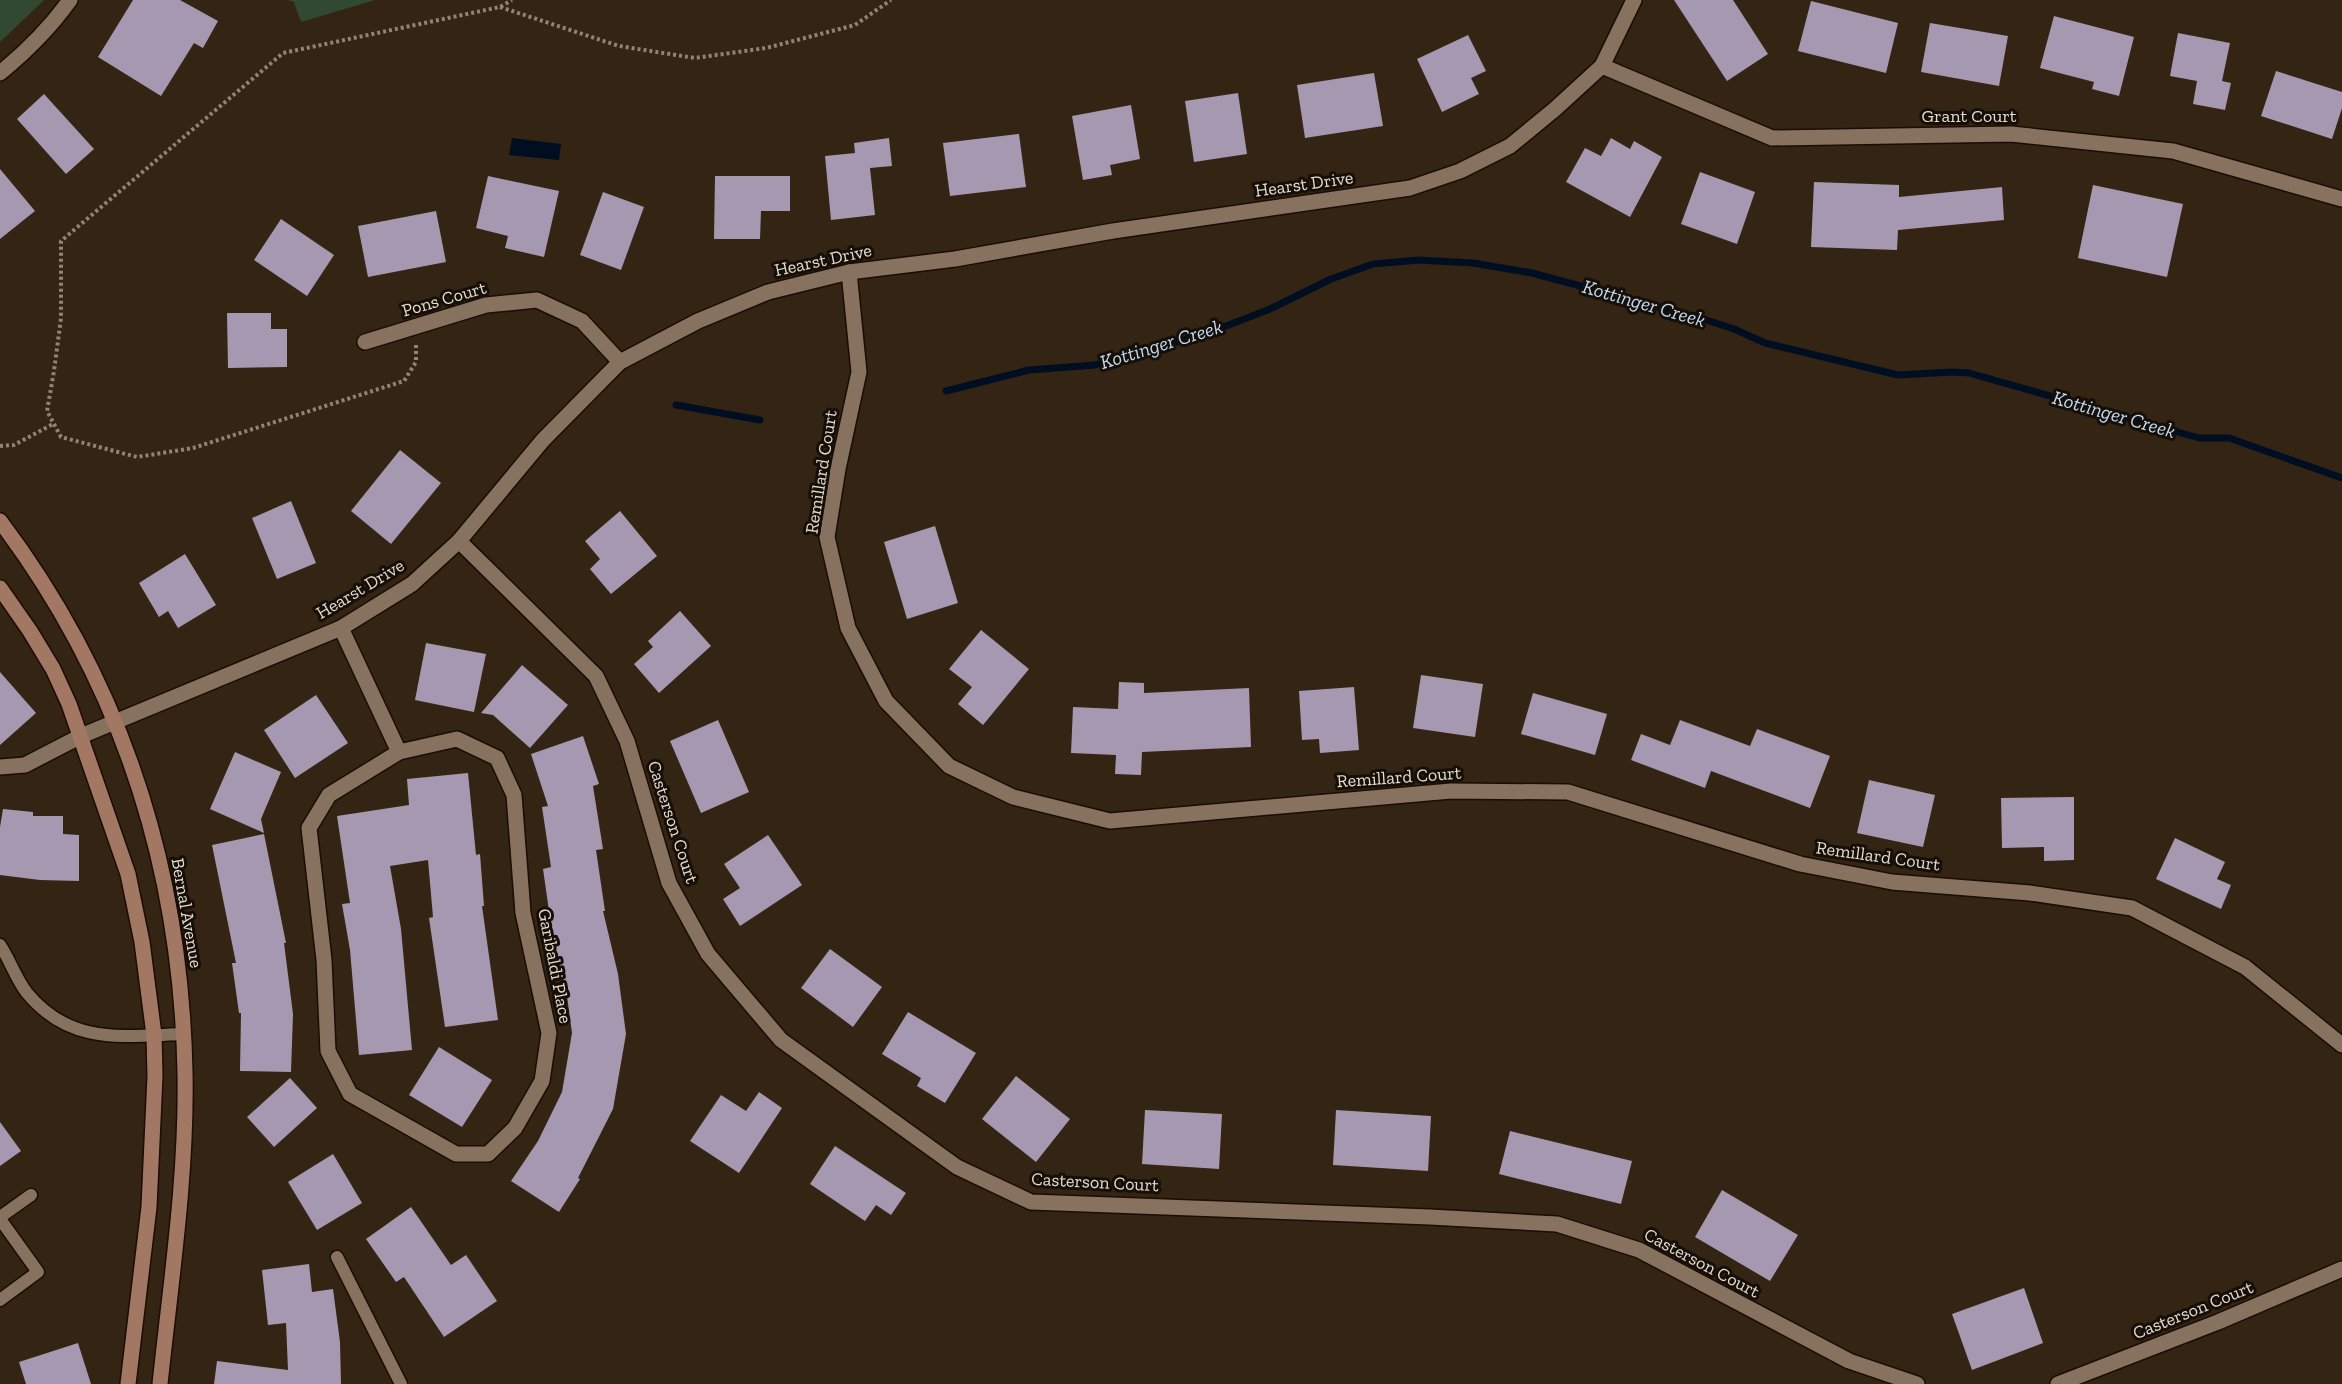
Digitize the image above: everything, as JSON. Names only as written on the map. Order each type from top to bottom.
[{"type":"main road","name":"Bernal Avenue","points":[[0,521],[30,561],[80,644],[116,722],[143,797],[174,928],[184,1034],[185,1074],[180,1211],[160,1384]]},
{"type":"main road","points":[[0,588],[53,669],[81,736],[128,874],[142,942],[154,1035],[155,1076],[149,1207],[128,1384]]},
{"type":"street","points":[[0,73],[20,57],[55,21],[70,0]]},
{"type":"street","name":"Hearst Drive","points":[[0,767],[26,765],[81,736],[341,627],[412,584],[459,541],[543,440],[620,362],[698,321],[768,292],[849,272],[955,259],[1113,231],[1410,188],[1460,171],[1510,146],[1602,66],[1634,0]]},
{"type":"street","name":"Grant Court","points":[[1602,66],[1772,138],[2022,135],[2173,151],[2342,199]]},
{"type":"street","name":"Remillard Court","points":[[849,272],[859,372],[838,469],[827,537],[848,628],[880,691],[886,701],[949,766],[1013,797],[1110,821],[1451,791],[1569,792],[1800,864],[1892,882],[2030,892],[2132,908],[2245,967],[2342,1045]]},
{"type":"street","name":"Pons Court","points":[[364,342],[486,305],[537,300],[582,321],[620,362]]},
{"type":"street","name":"Casterson Court","points":[[459,541],[596,676],[627,741],[669,883],[708,954],[781,1040],[957,1167],[1031,1202],[1418,1216],[1557,1224],[1639,1250],[1849,1360],[1917,1384]]},
{"type":"street","points":[[341,627],[399,752]]},
{"type":"street","name":"Garibaldi Place","points":[[457,739],[497,758],[514,795],[523,913],[549,1034],[542,1081],[515,1128],[488,1154],[456,1154],[350,1094],[328,1051],[324,960],[309,828],[329,795],[399,752],[457,739]]},
{"type":"street","name":"Casterson Court","points":[[2058,1384],[2218,1322],[2342,1269]]},
{"type":"lane","points":[[0,945],[27,992],[57,1021],[94,1035],[184,1034]]},
{"type":"lane","points":[[0,1300],[38,1272],[0,1218],[31,1195]]},
{"type":"lane","points":[[337,1257],[401,1384]]},
{"type":"path","points":[[411,328],[416,345],[416,362],[404,381],[193,448],[137,457],[61,437],[46,411],[61,318],[61,242],[283,53],[500,7],[512,0]]},
{"type":"path","points":[[500,7],[619,46],[695,58],[766,48],[855,25],[891,0]]},
{"type":"path","points":[[0,446],[14,445],[53,424]]},
{"type":"green space","points":[[0,0],[44,0],[0,42]]},
{"type":"green space","points":[[288,0],[375,0],[301,22],[294,2]]},
{"type":"water","points":[[512,138],[561,144],[559,160],[509,155]]},
{"type":"building","points":[[133,0],[180,0],[218,21],[203,48],[194,43],[161,96],[98,57]]},
{"type":"building","points":[[1674,0],[1733,0],[1768,54],[1727,81]]},
{"type":"building","points":[[1811,1],[1898,23],[1886,73],[1798,51]]},
{"type":"building","points":[[2054,16],[2134,37],[2119,96],[2092,89],[2094,82],[2040,68]]},
{"type":"building","points":[[1930,23],[2008,36],[1999,86],[1921,72]]},
{"type":"building","points":[[2178,33],[2230,43],[2222,81],[2231,83],[2225,110],[2193,104],[2197,81],[2170,76]]},
{"type":"building","points":[[1468,35],[1486,71],[1471,78],[1479,94],[1442,112],[1417,59]]},
{"type":"building","points":[[2276,71],[2342,92],[2342,108],[2332,139],[2261,116]]},
{"type":"building","points":[[1374,73],[1383,126],[1305,138],[1297,85]]},
{"type":"building","points":[[1238,93],[1247,154],[1194,162],[1185,101]]},
{"type":"building","points":[[44,94],[94,149],[66,174],[17,119]]},
{"type":"building","points":[[1131,105],[1140,159],[1110,165],[1112,175],[1083,180],[1072,116]]},
{"type":"building","points":[[1019,134],[1026,187],[950,196],[943,143]]},
{"type":"building","points":[[889,138],[892,166],[870,168],[875,215],[831,220],[825,156],[855,153],[854,143]]},
{"type":"building","points":[[1611,138],[1630,149],[1634,141],[1662,157],[1630,217],[1566,182],[1585,148],[1601,156]]},
{"type":"building","points":[[0,169],[35,211],[0,239]]},
{"type":"building","points":[[1700,172],[1755,192],[1737,244],[1681,224]]},
{"type":"building","points":[[488,176],[559,191],[544,257],[505,248],[508,236],[476,228]]},
{"type":"building","points":[[715,176],[790,176],[790,211],[761,211],[760,239],[714,239]]},
{"type":"building","points":[[1814,182],[1899,185],[1899,197],[2002,187],[2004,220],[1898,230],[1897,250],[1811,247]]},
{"type":"building","points":[[2093,185],[2183,204],[2167,277],[2078,258]]},
{"type":"building","points":[[603,192],[644,207],[621,270],[580,255]]},
{"type":"building","points":[[436,211],[446,262],[368,277],[358,226]]},
{"type":"building","points":[[281,219],[334,255],[307,296],[254,260]]},
{"type":"building","points":[[227,313],[271,313],[271,329],[287,329],[287,367],[228,368]]},
{"type":"building","points":[[400,450],[441,483],[391,544],[351,511]]},
{"type":"building","points":[[291,501],[316,563],[277,579],[252,518]]},
{"type":"building","points":[[620,511],[657,556],[611,594],[590,569],[600,559],[585,541]]},
{"type":"building","points":[[935,526],[958,603],[907,619],[884,542]]},
{"type":"building","points":[[185,554],[216,605],[178,628],[168,611],[159,617],[139,583]]},
{"type":"building","points":[[680,611],[711,646],[659,693],[634,664],[653,647],[648,641]]},
{"type":"building","points":[[981,630],[1029,669],[983,725],[958,704],[972,687],[949,669]]},
{"type":"building","points":[[426,643],[486,654],[474,712],[415,700]]},
{"type":"building","points":[[522,665],[568,705],[530,748],[493,715],[481,713]]},
{"type":"building","points":[[0,672],[36,713],[0,745]]},
{"type":"building","points":[[1421,675],[1483,684],[1475,737],[1413,728]]},
{"type":"building","points":[[1119,682],[1144,683],[1144,693],[1249,688],[1251,747],[1142,752],[1141,775],[1115,774],[1116,755],[1071,753],[1073,707],[1118,709]]},
{"type":"building","points":[[1354,687],[1359,750],[1320,753],[1319,739],[1302,740],[1299,691]]},
{"type":"building","points":[[1533,693],[1607,714],[1595,755],[1521,734]]},
{"type":"building","points":[[316,695],[348,743],[295,778],[264,730]]},
{"type":"building","points":[[718,720],[749,792],[701,813],[670,741]]},
{"type":"building","points":[[1680,720],[1750,746],[1757,729],[1830,756],[1810,808],[1711,771],[1705,788],[1631,760],[1641,734],[1670,745]]},
{"type":"building","points":[[583,736],[599,784],[593,786],[603,849],[596,850],[605,911],[603,911],[618,974],[626,1034],[613,1109],[578,1178],[580,1179],[559,1212],[511,1181],[538,1141],[562,1092],[572,1033],[567,996],[552,932],[543,869],[551,867],[542,807],[548,806],[531,754]]},
{"type":"building","points":[[235,752],[281,772],[261,819],[264,833],[210,809]]},
{"type":"building","points":[[468,773],[476,855],[480,854],[484,906],[482,906],[498,1020],[445,1027],[429,918],[433,917],[428,860],[390,866],[401,929],[412,1050],[359,1055],[350,950],[342,904],[350,903],[337,816],[409,805],[407,779]]},
{"type":"building","points":[[1869,780],[1935,795],[1923,847],[1857,833]]},
{"type":"building","points":[[2074,797],[2074,860],[2044,861],[2044,847],[2002,848],[2001,798]]},
{"type":"building","points":[[3,809],[33,812],[33,816],[63,816],[63,834],[79,835],[79,881],[40,880],[0,875],[0,827]]},
{"type":"building","points":[[264,834],[286,943],[284,943],[293,1014],[291,1072],[240,1071],[241,1013],[239,1013],[232,963],[236,963],[212,845]]},
{"type":"building","points":[[768,835],[802,885],[740,926],[723,899],[740,888],[724,864]]},
{"type":"building","points":[[2175,838],[2225,862],[2217,879],[2231,885],[2221,909],[2156,879]]},
{"type":"building","points":[[830,949],[882,987],[853,1027],[801,988]]},
{"type":"building","points":[[908,1012],[976,1053],[945,1103],[917,1086],[921,1078],[882,1054]]},
{"type":"building","points":[[439,1047],[492,1080],[462,1127],[409,1095]]},
{"type":"building","points":[[1016,1076],[1070,1119],[1036,1162],[982,1119]]},
{"type":"building","points":[[290,1078],[317,1108],[274,1147],[247,1117]]},
{"type":"building","points":[[759,1092],[782,1108],[739,1173],[690,1141],[721,1095],[746,1111]]},
{"type":"building","points":[[1145,1110],[1222,1114],[1219,1169],[1142,1164]]},
{"type":"building","points":[[1336,1110],[1431,1116],[1428,1171],[1333,1165]]},
{"type":"building","points":[[0,1122],[21,1151],[0,1166]]},
{"type":"building","points":[[1510,1131],[1632,1161],[1621,1204],[1499,1174]]},
{"type":"building","points":[[835,1146],[906,1193],[891,1215],[876,1205],[865,1221],[810,1184]]},
{"type":"building","points":[[333,1154],[362,1203],[317,1230],[288,1182]]},
{"type":"building","points":[[1722,1190],[1798,1235],[1770,1281],[1695,1237]]},
{"type":"building","points":[[411,1207],[451,1265],[466,1255],[497,1301],[444,1337],[404,1277],[396,1282],[366,1239]]},
{"type":"building","points":[[309,1264],[312,1292],[333,1289],[340,1342],[341,1384],[214,1384],[217,1361],[288,1370],[286,1323],[268,1325],[262,1270]]},
{"type":"building","points":[[2024,1288],[2043,1343],[1972,1370],[1952,1314]]},
{"type":"building","points":[[78,1343],[91,1384],[26,1384],[19,1362]]},
{"type":"waterway","name":"Kottinger Creek","points":[[946,391],[1029,370],[1095,365],[1208,333],[1270,309],[1331,279],[1373,264],[1419,260],[1473,263],[1532,273],[1703,319],[1734,329],[1765,343],[1898,375],[1969,373],[2199,438],[2229,438],[2342,478]]},
{"type":"waterway","name":"Kottinger Creek","points":[[676,405],[760,420]]}]
